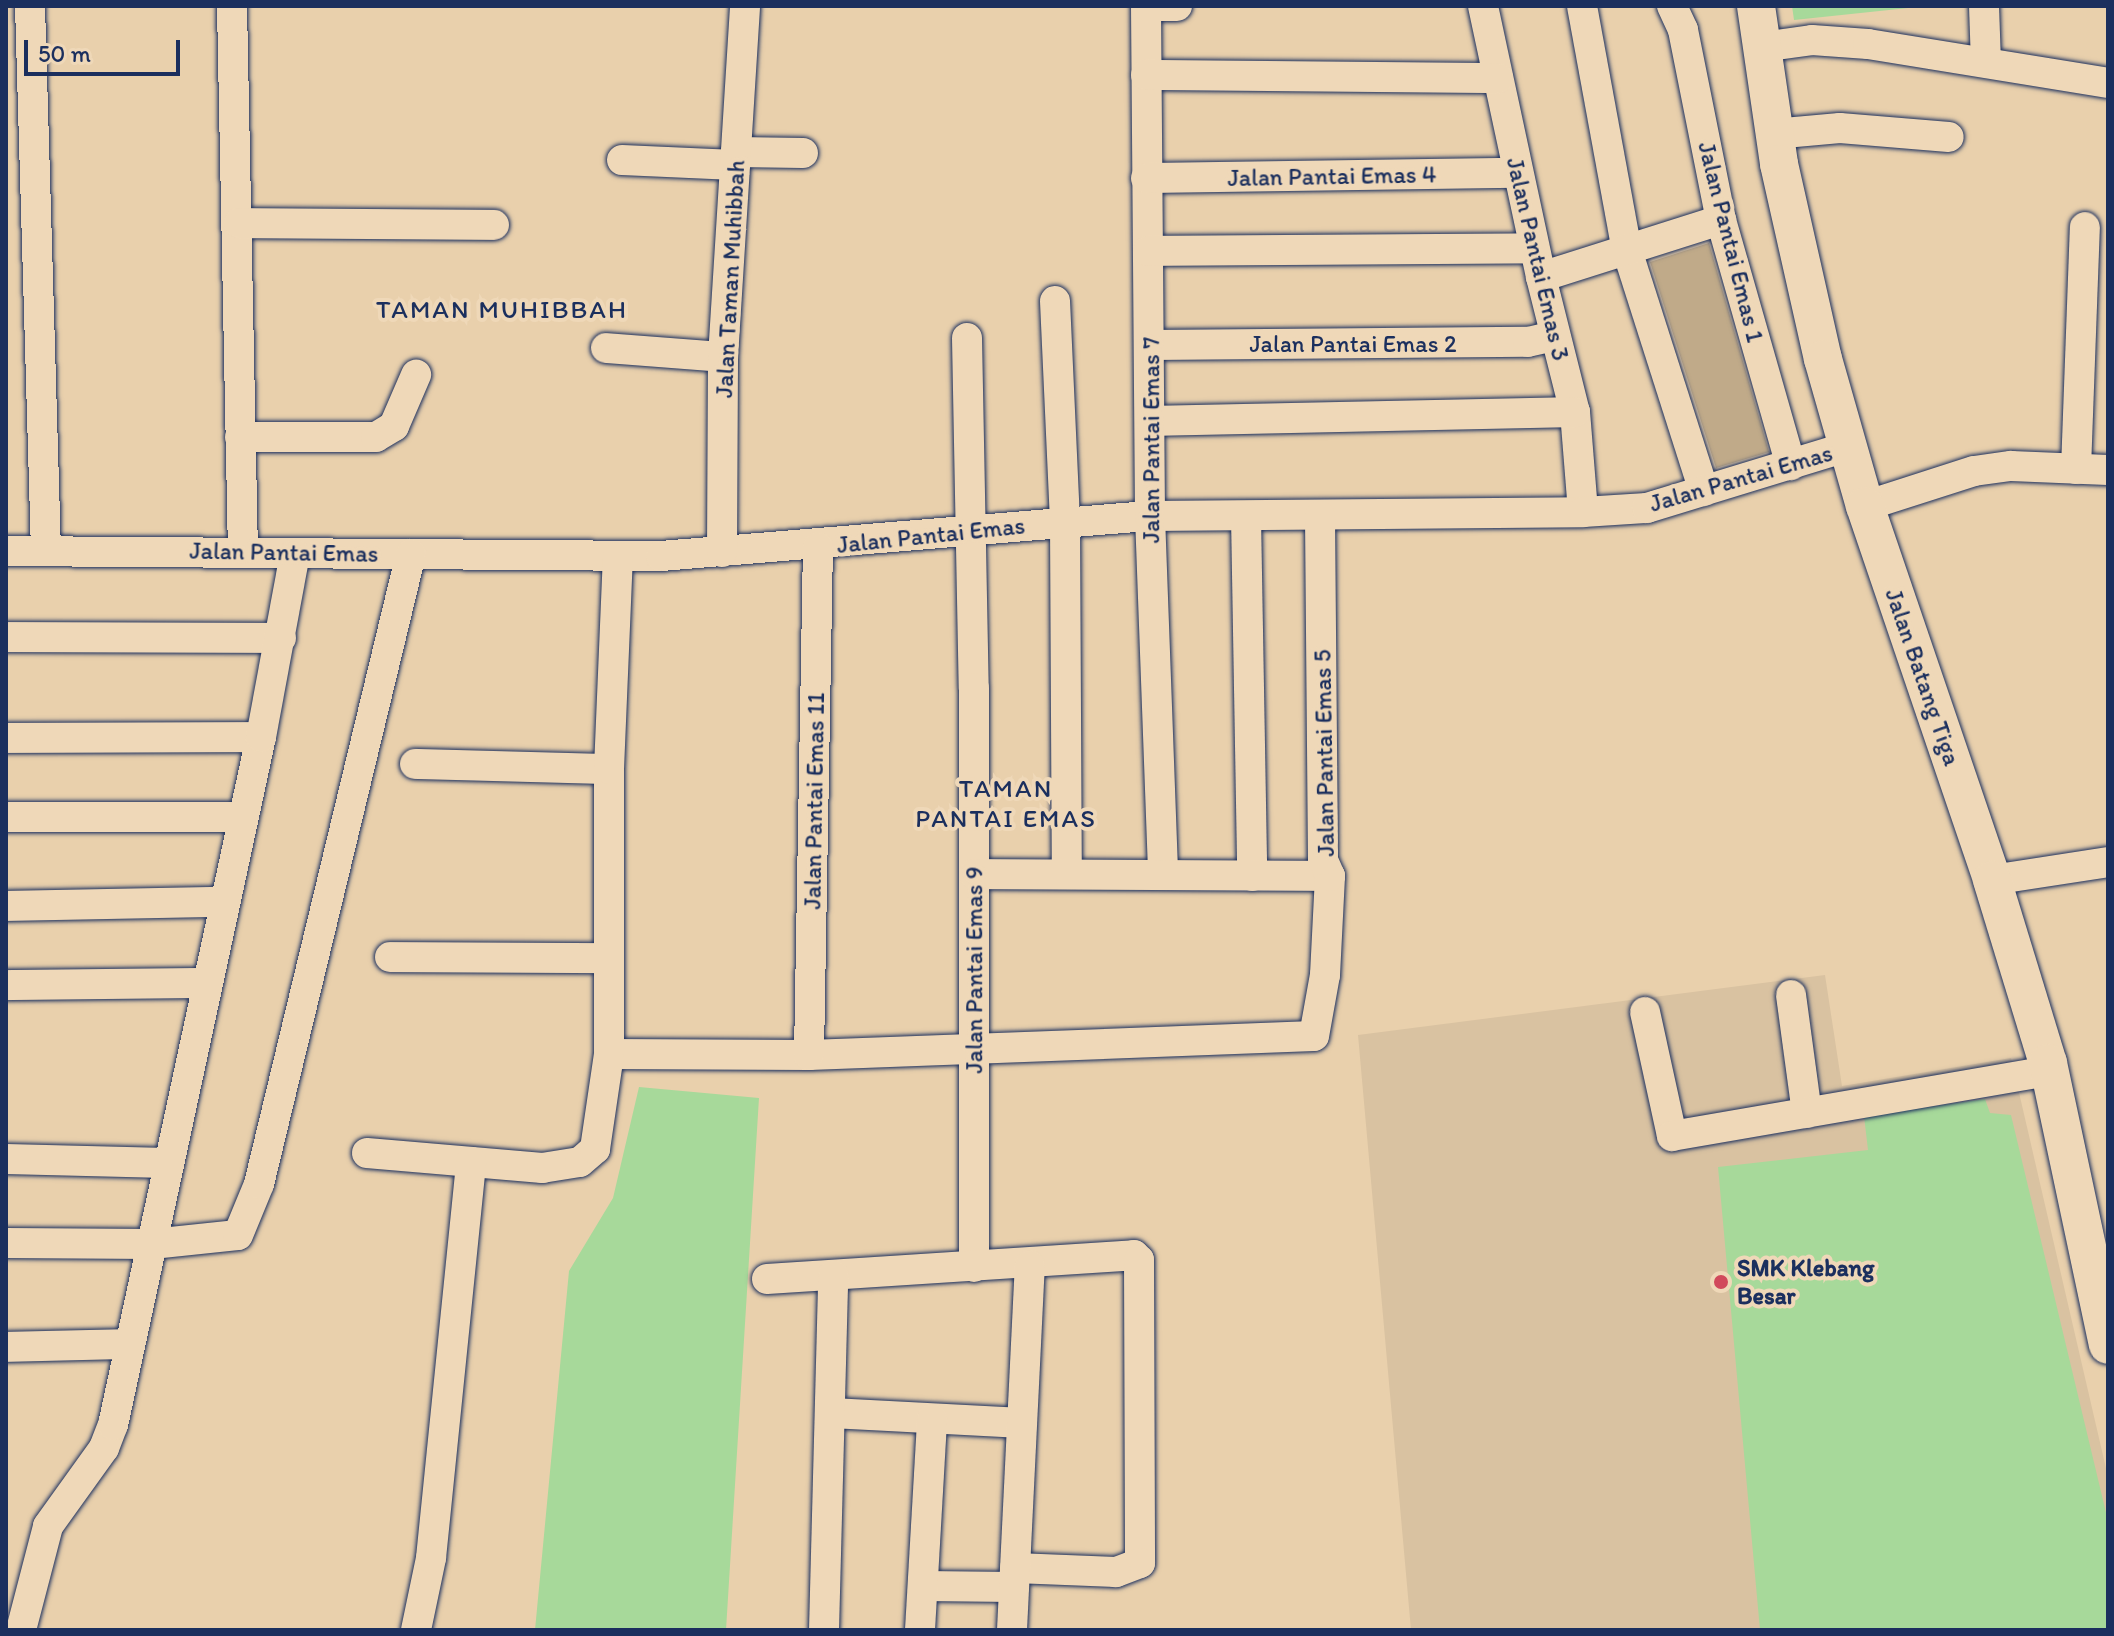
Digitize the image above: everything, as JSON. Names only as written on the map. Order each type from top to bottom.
[{"type":"main road","name":"Jalan Batang Tiga","points":[[1756,6],[1773,134],[1847,447],[1992,880],[2049,1071],[2108,1345]]},
{"type":"street","points":[[30,6],[46,550]]},
{"type":"street","points":[[232,6],[239,223],[243,553]]},
{"type":"street","name":"Jalan Taman Muhibbah","points":[[722,552],[723,357],[745,6]]},
{"type":"street","points":[[1146,6],[1177,6]]},
{"type":"street","name":"Jalan Pantai Emas 7","points":[[1146,6],[1150,516],[1163,874]]},
{"type":"street","name":"Jalan Pantai Emas 3","points":[[1483,6],[1537,263],[1575,412],[1583,512]]},
{"type":"street","points":[[1582,6],[1627,250],[1704,491]]},
{"type":"street","points":[[1984,6],[1986,62]]},
{"type":"street","name":"Jalan Pantai Emas 1","points":[[1677,10],[1721,220],[1791,465]]},
{"type":"street","points":[[1762,47],[1812,40],[1854,43],[2108,83]]},
{"type":"street","points":[[1146,75],[1498,78]]},
{"type":"street","points":[[1773,134],[1840,128],[1949,137]]},
{"type":"street","points":[[622,160],[736,158],[803,153]]},
{"type":"street","name":"Jalan Pantai Emas 4","points":[[1146,178],[1518,173]]},
{"type":"street","points":[[1148,251],[1537,263],[1627,250],[1721,220]]},
{"type":"street","points":[[239,223],[494,225]]},
{"type":"street","points":[[2076,469],[2095,302],[2085,227]]},
{"type":"street","points":[[1055,301],[1065,523],[1067,873]]},
{"type":"street","name":"Jalan Pantai Emas 2","points":[[1151,345],[1528,342],[1554,336]]},
{"type":"street","name":"Jalan Pantai Emas 9","points":[[967,338],[973,529],[974,1267]]},
{"type":"street","points":[[606,348],[723,357]]},
{"type":"street","points":[[240,437],[376,437],[394,426],[416,375]]},
{"type":"street","points":[[1151,421],[1575,412]]},
{"type":"street","name":"Jalan Pantai Emas","points":[[6,551],[618,557],[818,547],[973,529],[1150,516],[1583,512],[1647,508],[1847,447]]},
{"type":"street","points":[[1865,506],[1974,471],[2108,470]]},
{"type":"street","points":[[1246,516],[1252,876]]},
{"type":"street","name":"Jalan Pantai Emas 5","points":[[975,1048],[1314,1036],[1325,975],[1330,876],[1323,860],[1320,516]]},
{"type":"street","name":"Jalan Pantai Emas 11","points":[[809,1055],[818,547]]},
{"type":"street","points":[[21,1630],[20,1570],[104,1448],[152,1244],[221,902],[261,737],[295,554]]},
{"type":"street","points":[[6,1243],[152,1244],[238,1235],[259,1184],[411,554]]},
{"type":"street","points":[[367,1153],[542,1168],[580,1162],[595,1149],[600,1133],[609,1054],[609,769],[618,557]]},
{"type":"street","points":[[6,637],[281,638]]},
{"type":"street","points":[[6,738],[261,737]]},
{"type":"street","points":[[415,764],[609,769]]},
{"type":"street","points":[[6,817],[240,817]]},
{"type":"street","points":[[1992,880],[2108,862]]},
{"type":"street","points":[[974,874],[1330,876]]},
{"type":"street","points":[[6,906],[221,902]]},
{"type":"street","points":[[390,957],[607,958]]},
{"type":"street","points":[[6,985],[205,983]]},
{"type":"street","points":[[1791,995],[1807,1113]]},
{"type":"street","points":[[1645,1012],[1672,1136],[2049,1071]]},
{"type":"street","points":[[609,1054],[809,1055],[975,1048]]},
{"type":"street","points":[[6,1159],[167,1163]]},
{"type":"street","points":[[416,1630],[431,1558],[471,1162]]},
{"type":"street","points":[[767,1279],[1030,1265],[1134,1255],[1141,1266],[1140,1563],[1116,1572],[923,1586]]},
{"type":"street","points":[[1012,1630],[1030,1265]]},
{"type":"street","points":[[824,1630],[832,1413],[833,1275]]},
{"type":"street","points":[[6,1347],[129,1344]]},
{"type":"street","points":[[832,1413],[1022,1423]]},
{"type":"street","points":[[920,1630],[932,1419]]},
{"type":"shaded area","name":"SMK Klebang Besar","points":[[1825,975],[1842,1086],[2011,1058],[2108,1477],[2108,1630],[1411,1630],[1358,1035]]},
{"type":"green space","points":[[1792,6],[1927,6],[1794,20]]},
{"type":"green space","points":[[639,1087],[759,1098],[726,1630],[535,1630],[569,1271],[613,1198]]},
{"type":"green space","points":[[1985,1099],[1990,1113],[2011,1115],[2108,1521],[2108,1630],[1760,1630],[1718,1167],[1868,1150],[1864,1116]]},
{"type":"building","points":[[1709,243],[1769,452],[1716,468],[1650,262]]},
{"type":"place","name":"SMK Klebang Besar","points":[[1721,1282]]},
{"type":"district","name":"TAMAN MUHIBBAH","points":[[502,310]]},
{"type":"district","name":"TAMAN PANTAI EMAS","points":[[1006,804]]}]
